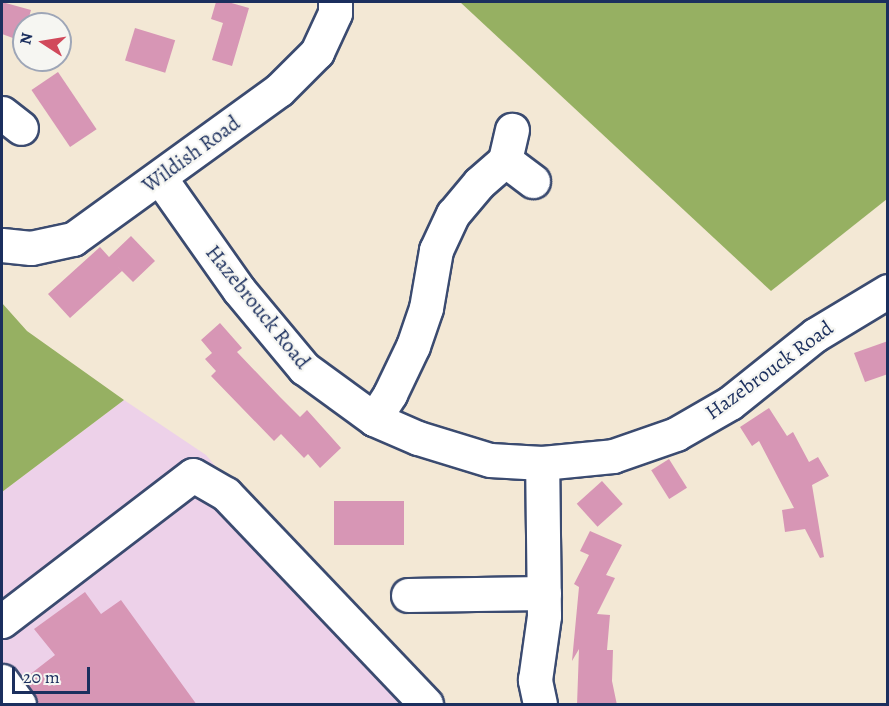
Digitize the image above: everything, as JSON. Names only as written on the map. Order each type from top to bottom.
[{"type":"street","name":"Wildish Road","points":[[2,245],[31,248],[73,239],[160,178],[287,83],[317,52],[335,13],[335,2]]},
{"type":"street","points":[[374,418],[390,394],[413,346],[426,308],[436,250],[453,214],[508,145],[533,182]]},
{"type":"street","name":"Hazebrouck Road","points":[[160,178],[239,290],[304,368],[374,418],[418,438],[490,460],[542,463],[614,456],[676,434],[730,403],[815,335],[888,291]]},
{"type":"street","points":[[540,705],[535,680],[544,616],[542,463]]},
{"type":"street","points":[[2,621],[193,475],[226,494],[426,705]]},
{"type":"street","points":[[408,595],[544,593]]},
{"type":"street","points":[[2,681],[19,705]]},
{"type":"shaded area","points":[[124,400],[206,455],[419,704],[2,704],[2,492]]},
{"type":"green space","points":[[460,2],[887,2],[887,199],[771,291]]},
{"type":"green space","points":[[2,303],[27,331],[124,400],[2,492]]},
{"type":"building","points":[[2,2],[31,10],[30,12],[12,12],[12,38],[2,34]]},
{"type":"building","points":[[216,2],[228,2],[249,8],[232,66],[212,60],[223,23],[211,19]]},
{"type":"building","points":[[135,28],[175,40],[165,73],[125,61]]},
{"type":"building","points":[[58,72],[97,129],[70,147],[31,90]]},
{"type":"building","points":[[131,236],[155,261],[133,282],[122,271],[70,318],[48,294],[100,247],[109,257]]},
{"type":"building","points":[[220,323],[242,348],[237,352],[280,397],[300,417],[307,410],[341,448],[320,468],[308,454],[304,458],[281,434],[274,441],[211,376],[216,371],[205,359],[212,353],[201,340]]},
{"type":"building","points":[[888,341],[888,374],[865,382],[854,353]]},
{"type":"building","points":[[769,408],[787,436],[793,432],[809,462],[818,457],[829,476],[812,485],[824,557],[820,558],[805,529],[785,532],[782,510],[794,508],[759,441],[752,446],[740,427]]},
{"type":"building","points":[[669,459],[687,488],[669,499],[651,470]]},
{"type":"building","points":[[602,481],[623,504],[597,527],[577,504]]},
{"type":"building","points":[[334,501],[404,501],[404,545],[334,545]]},
{"type":"building","points":[[590,531],[622,545],[606,575],[615,578],[597,614],[610,615],[607,650],[613,650],[612,681],[617,705],[577,705],[579,649],[572,661],[579,587],[574,584],[589,555],[580,551]]},
{"type":"building","points":[[85,592],[101,614],[121,600],[197,705],[37,705],[34,693],[24,679],[55,655],[34,629]]}]
